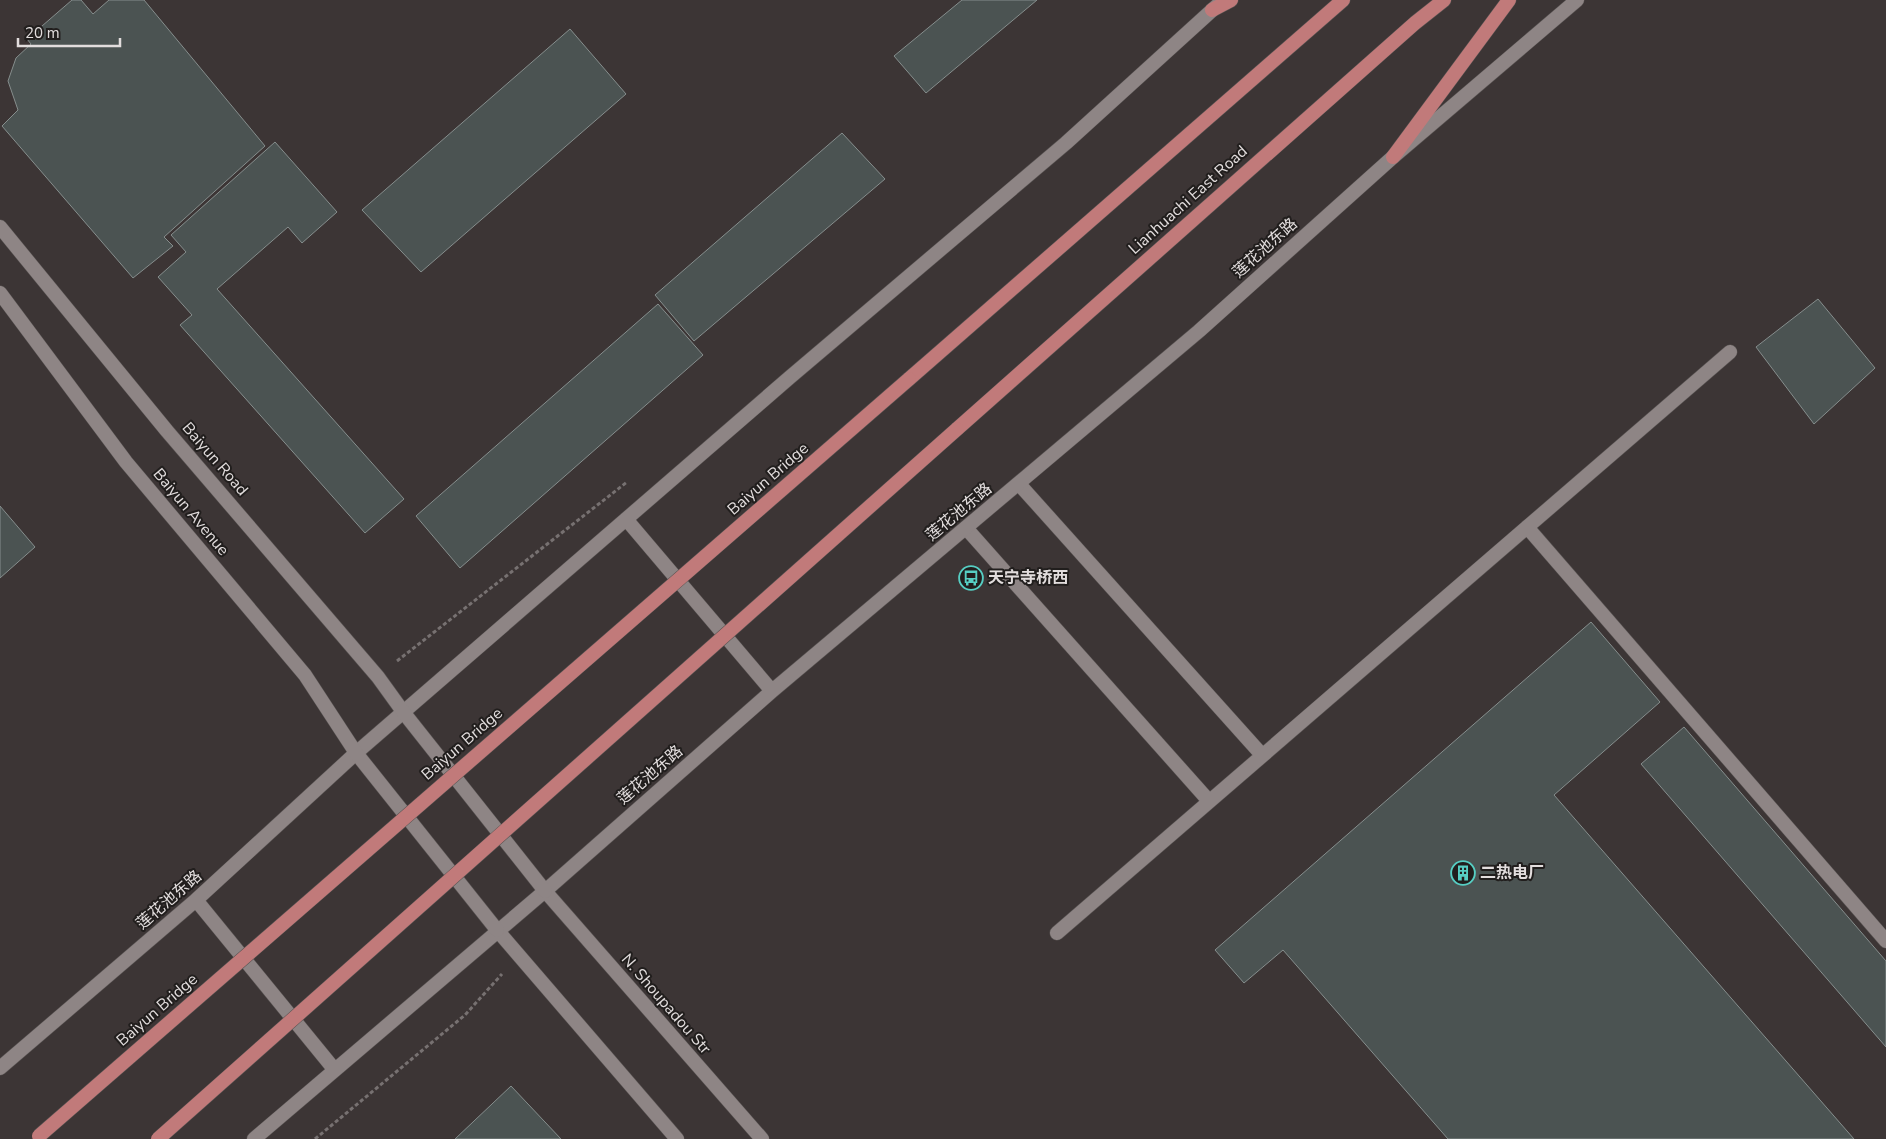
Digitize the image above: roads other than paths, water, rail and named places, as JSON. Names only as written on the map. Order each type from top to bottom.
[{"type":"highway","points":[[1212,10],[1231,0]]},
{"type":"highway","name":"Baiyun Bridge","points":[[37,1138],[1343,0]]},
{"type":"highway","name":"Lianhuachi East Road","points":[[158,1139],[1415,23],[1444,0]]},
{"type":"highway","points":[[1393,157],[1509,0]]},
{"type":"street","points":[[404,714],[789,378],[994,206],[1223,0]]},
{"type":"street","name":"莲花池东路","points":[[254,1139],[545,891],[772,690],[1199,331],[1393,157],[1576,0]]},
{"type":"street","name":"Baiyun Road","points":[[0,228],[167,431],[378,677],[404,714]]},
{"type":"street","name":"Baiyun Avenue","points":[[0,293],[126,462],[305,675],[356,753],[497,930]]},
{"type":"street","points":[[1056,933],[1730,352]]},
{"type":"street","points":[[1019,484],[1262,755]]},
{"type":"street","points":[[626,519],[772,690]]},
{"type":"street","points":[[966,528],[1209,801]]},
{"type":"street","points":[[1527,528],[1886,941]]},
{"type":"street","name":"莲花池东路","points":[[0,1068],[196,900],[356,753],[404,714]]},
{"type":"street","name":"N. Shoupadou Str","points":[[404,714],[545,891],[762,1139]]},
{"type":"street","points":[[196,900],[334,1069]]},
{"type":"street","points":[[497,930],[677,1139]]},
{"type":"place","name":"天宁寺桥西","points":[[971,578]]},
{"type":"place","name":"二热电厂","points":[[1463,873]]}]
